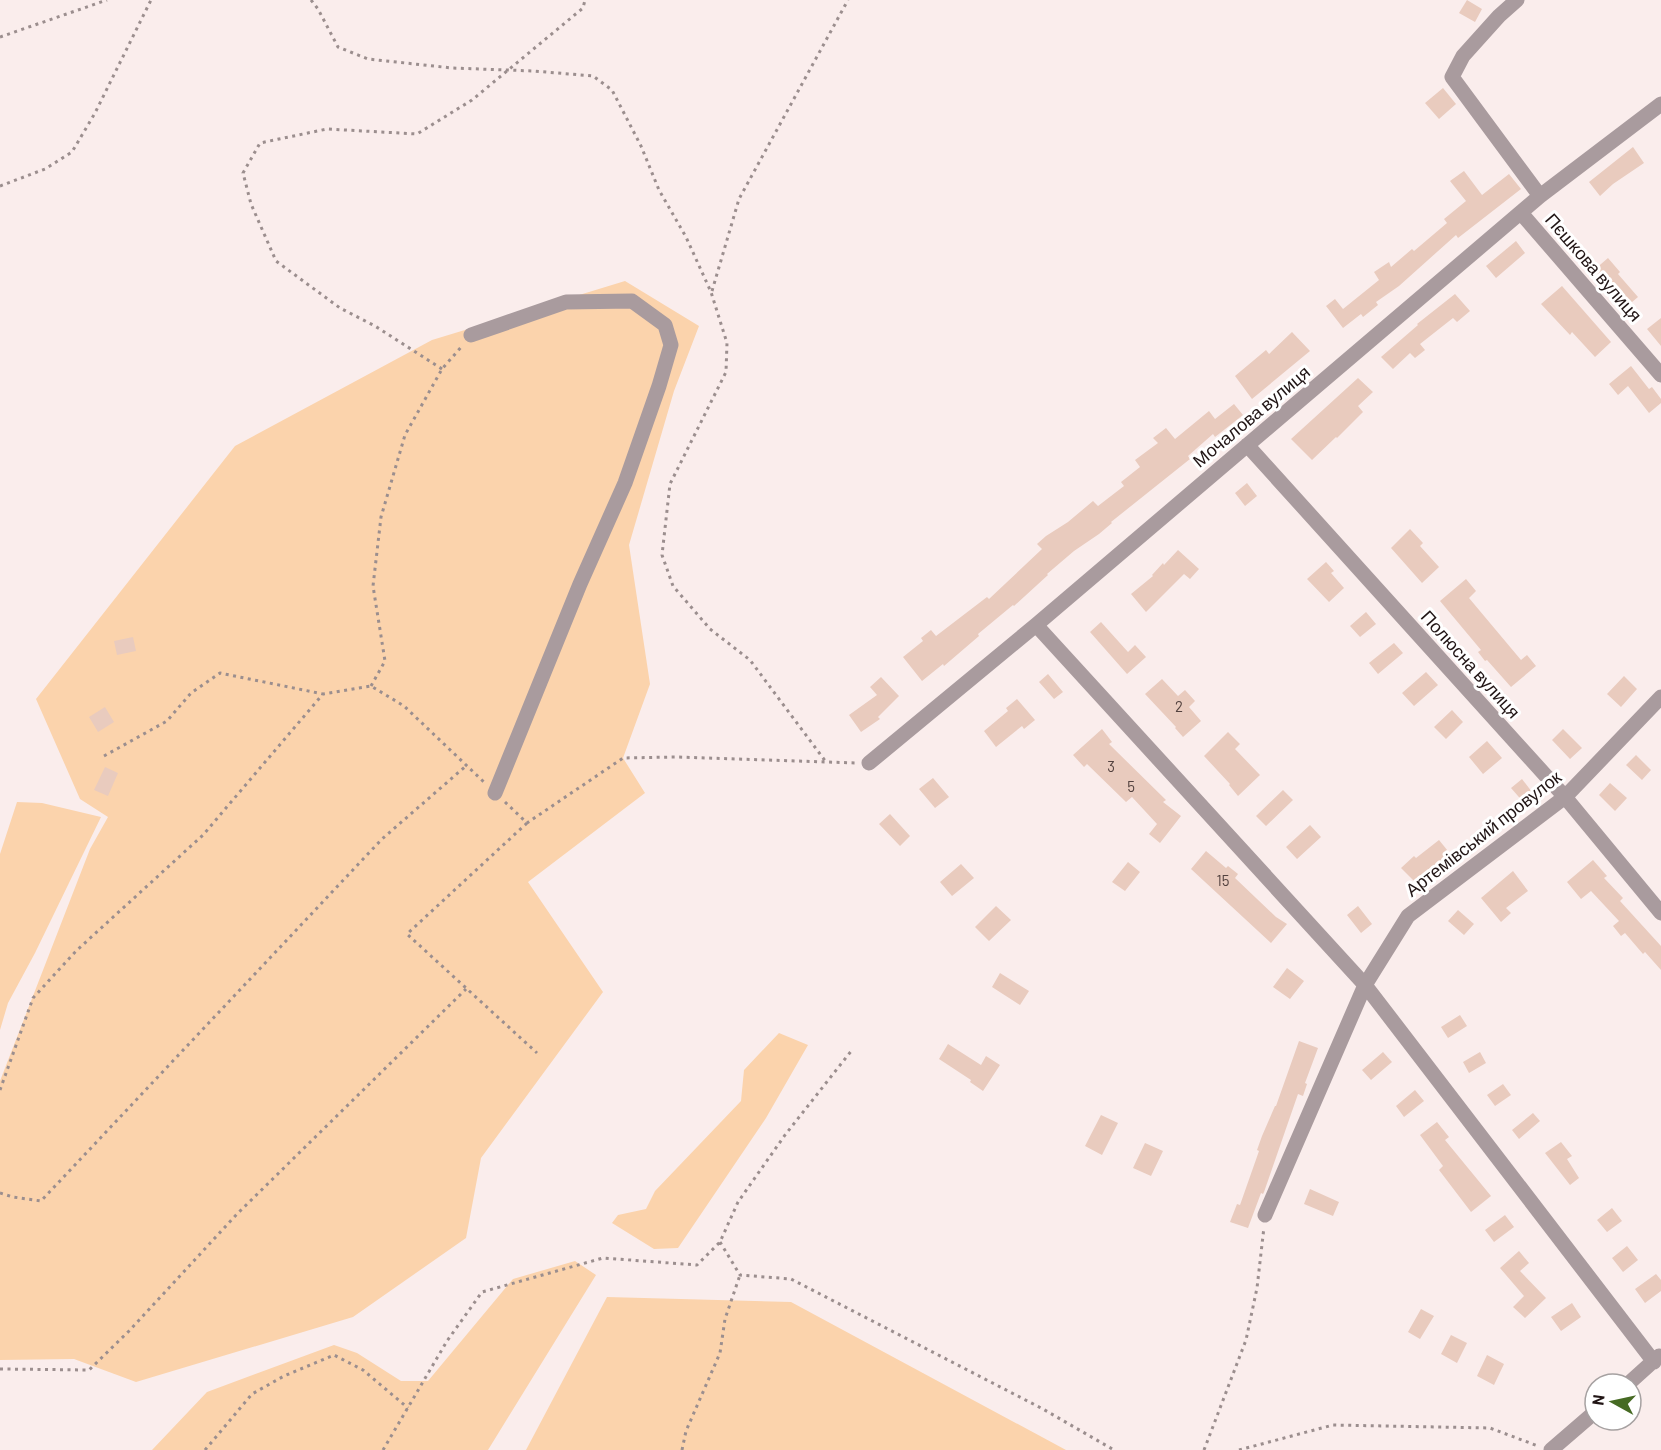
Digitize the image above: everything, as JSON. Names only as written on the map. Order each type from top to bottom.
[{"type":"street","points":[[1517,0],[1462,56],[1452,77],[1540,196]]},
{"type":"street","name":"Мочалова вулиця","points":[[869,763],[1036,625],[1540,196],[1661,104]]},
{"type":"street","name":"Пєшкова вулиця","points":[[1521,213],[1661,375]]},
{"type":"street","points":[[471,335],[566,302],[632,301],[665,325],[671,345],[659,386],[624,483],[580,584],[495,793]]},
{"type":"street","name":"Полюсна вулиця","points":[[1247,445],[1565,797],[1661,913]]},
{"type":"street","points":[[1036,625],[1365,985],[1657,1358],[1641,1372]]},
{"type":"street","name":"Артемівський провулок","points":[[1265,1215],[1365,985],[1408,916],[1565,797],[1661,697]]},
{"type":"street","points":[[1545,1448],[1583,1421]]},
{"type":"path","points":[[0,37],[107,0]]},
{"type":"path","points":[[0,186],[45,170],[72,152],[95,113],[151,0]]},
{"type":"path","points":[[311,0],[338,48],[368,58],[452,68],[593,76],[612,90],[641,146],[659,190],[686,237],[711,292],[727,343],[726,372],[670,484],[662,555],[673,586],[710,629],[750,660],[826,762]]},
{"type":"path","points":[[442,369],[375,326],[340,308],[276,261],[251,204],[243,174],[260,142],[327,129],[417,134],[481,93],[583,8],[585,0]]},
{"type":"path","points":[[711,292],[740,199],[848,0]]},
{"type":"path","points":[[371,687],[385,661],[373,586],[381,517],[405,435],[442,369],[471,335]]},
{"type":"path","points":[[104,756],[167,721],[191,693],[220,674],[323,694],[371,687],[404,706],[527,824]]},
{"type":"path","points":[[0,1090],[33,998],[76,951],[203,836],[323,694]]},
{"type":"path","points":[[537,1053],[407,934],[527,824],[623,758],[676,757],[869,763]]},
{"type":"path","points":[[0,1192],[13,1197],[41,1201],[382,839],[467,765]]},
{"type":"path","points":[[0,1369],[89,1370],[129,1332],[238,1214],[466,989]]},
{"type":"path","points":[[383,1450],[447,1341],[482,1292],[603,1258],[697,1265],[720,1242],[738,1202],[785,1135],[852,1050]]},
{"type":"path","points":[[1204,1450],[1246,1340],[1257,1288],[1265,1215]]},
{"type":"path","points":[[720,1242],[740,1275]]},
{"type":"path","points":[[682,1450],[686,1431],[720,1353],[725,1319],[740,1275]]},
{"type":"path","points":[[740,1275],[790,1279],[1043,1409],[1114,1450]]},
{"type":"path","points":[[205,1450],[252,1394],[284,1376],[333,1355],[363,1370],[408,1408]]},
{"type":"path","points":[[1239,1450],[1333,1425],[1490,1428],[1545,1448]]},
{"type":"shaded area","points":[[625,281],[699,326],[674,391],[629,545],[650,684],[623,758],[645,793],[528,882],[603,992],[481,1158],[466,1238],[353,1317],[136,1382],[74,1359],[0,1360],[0,1081],[90,849],[108,817],[80,799],[36,699],[235,446],[432,340]]},
{"type":"shaded area","points":[[17,802],[42,803],[101,817],[8,1003],[0,1030],[0,854]]},
{"type":"shaded area","points":[[779,1033],[808,1045],[766,1118],[678,1248],[654,1249],[612,1223],[618,1215],[646,1209],[655,1191],[741,1101],[744,1070]]},
{"type":"shaded area","points":[[575,1261],[596,1275],[488,1450],[152,1450],[207,1392],[334,1345],[357,1353],[401,1381],[428,1381],[513,1279]]},
{"type":"shaded area","points":[[607,1297],[791,1302],[1066,1450],[526,1450]]},
{"type":"building","points":[[1467,0],[1482,9],[1475,22],[1459,13]]},
{"type":"building","points":[[1443,88],[1456,104],[1439,119],[1425,103]]},
{"type":"building","points":[[1633,147],[1644,163],[1613,184],[1600,196],[1589,182]]},
{"type":"building","points":[[1464,171],[1482,195],[1509,174],[1521,189],[1458,238],[1456,235],[1399,286],[1376,302],[1378,305],[1363,317],[1361,314],[1343,328],[1326,306],[1335,299],[1343,309],[1379,280],[1374,272],[1389,262],[1391,267],[1447,223],[1444,219],[1466,201],[1450,181]]},
{"type":"building","points":[[1516,241],[1525,253],[1496,278],[1486,266]]},
{"type":"building","points":[[1608,258],[1620,272],[1618,274],[1638,297],[1625,308],[1594,270]]},
{"type":"building","points":[[1562,286],[1611,342],[1595,357],[1572,332],[1570,335],[1541,304]]},
{"type":"building","points":[[1455,294],[1470,311],[1457,322],[1453,318],[1420,344],[1425,350],[1415,358],[1410,353],[1393,369],[1381,357]]},
{"type":"building","points":[[1661,318],[1661,346],[1647,329]]},
{"type":"building","points":[[1292,332],[1310,351],[1252,399],[1235,376],[1266,350],[1269,354]]},
{"type":"building","points":[[1631,366],[1649,389],[1652,387],[1661,399],[1661,403],[1649,413],[1628,386],[1618,395],[1609,384]]},
{"type":"building","points":[[1358,378],[1373,392],[1358,406],[1363,412],[1312,460],[1291,439]]},
{"type":"building","points":[[1234,404],[1243,415],[1215,437],[1213,434],[1188,456],[1190,459],[1099,534],[1074,551],[944,666],[943,664],[922,681],[903,657],[923,641],[921,638],[931,630],[936,636],[987,597],[989,599],[1042,549],[1037,544],[1046,536],[1068,522],[1093,501],[1098,506],[1124,486],[1121,482],[1140,467],[1135,460],[1158,443],[1153,438],[1166,428],[1175,439],[1209,411],[1215,419]]},
{"type":"building","points":[[1247,483],[1257,496],[1245,506],[1235,493]]},
{"type":"building","points":[[1410,529],[1423,543],[1420,546],[1439,567],[1422,583],[1391,548]]},
{"type":"building","points":[[1178,550],[1199,569],[1190,579],[1184,574],[1146,612],[1131,594],[1153,576],[1163,563],[1164,565]]},
{"type":"building","points":[[1326,562],[1334,571],[1331,573],[1344,588],[1329,602],[1307,579]]},
{"type":"building","points":[[1466,579],[1476,591],[1469,598],[1521,660],[1527,655],[1536,666],[1511,687],[1487,660],[1485,661],[1478,652],[1481,650],[1440,601]]},
{"type":"building","points":[[1366,612],[1376,624],[1360,637],[1350,626]]},
{"type":"building","points":[[1101,622],[1128,652],[1135,645],[1146,657],[1127,674],[1090,632]]},
{"type":"building","points":[[133,637],[136,651],[117,655],[114,641]]},
{"type":"building","points":[[1394,643],[1403,653],[1378,674],[1369,663]]},
{"type":"building","points":[[1426,672],[1438,685],[1414,706],[1402,693]]},
{"type":"building","points":[[1048,674],[1063,692],[1054,699],[1039,682]]},
{"type":"building","points":[[1624,676],[1637,689],[1621,707],[1607,694]]},
{"type":"building","points":[[881,677],[899,696],[878,717],[880,719],[861,732],[849,715],[877,695],[870,687]]},
{"type":"building","points":[[1162,679],[1178,696],[1185,690],[1195,701],[1189,707],[1201,721],[1183,737],[1145,694]]},
{"type":"building","points":[[1017,699],[1035,720],[1024,729],[1022,726],[996,747],[984,731],[1008,711],[1006,708]]},
{"type":"building","points":[[105,707],[114,722],[98,732],[89,717]]},
{"type":"building","points":[[1452,710],[1463,722],[1446,739],[1434,727]]},
{"type":"building","points":[[1102,729],[1112,742],[1109,744],[1166,800],[1163,802],[1181,816],[1160,843],[1149,834],[1157,824],[1132,797],[1126,802],[1087,764],[1084,767],[1073,755]]},
{"type":"building","points":[[1563,729],[1582,748],[1570,759],[1552,740]]},
{"type":"building","points":[[1228,732],[1240,744],[1235,749],[1260,775],[1238,796],[1204,756]]},
{"type":"building","points":[[1487,741],[1502,758],[1483,774],[1469,757]]},
{"type":"building","points":[[1636,755],[1651,770],[1642,780],[1626,765]]},
{"type":"building","points":[[105,767],[118,773],[108,796],[94,790]]},
{"type":"building","points":[[933,778],[949,797],[935,808],[919,789]]},
{"type":"building","points":[[1522,779],[1535,796],[1525,804],[1511,788]]},
{"type":"building","points":[[1610,783],[1627,798],[1615,811],[1599,795]]},
{"type":"building","points":[[1283,790],[1293,800],[1266,826],[1256,816]]},
{"type":"building","points":[[890,814],[910,836],[900,846],[879,824]]},
{"type":"building","points":[[1310,825],[1321,837],[1297,859],[1286,847]]},
{"type":"building","points":[[1439,840],[1452,856],[1418,885],[1401,868],[1414,856],[1416,858]]},
{"type":"building","points":[[1206,851],[1226,868],[1228,866],[1238,874],[1235,878],[1276,917],[1287,924],[1271,943],[1191,869]]},
{"type":"building","points":[[1593,860],[1607,876],[1604,878],[1623,898],[1620,901],[1661,946],[1661,970],[1625,933],[1621,936],[1613,926],[1619,921],[1591,891],[1581,899],[1567,882]]},
{"type":"building","points":[[1128,862],[1140,872],[1125,891],[1112,882]]},
{"type":"building","points":[[961,864],[974,878],[952,896],[940,882]]},
{"type":"building","points":[[1513,871],[1528,891],[1506,908],[1511,913],[1501,922],[1481,898]]},
{"type":"building","points":[[996,906],[1011,920],[989,941],[975,927]]},
{"type":"building","points":[[1358,906],[1372,924],[1361,933],[1347,915]]},
{"type":"building","points":[[1458,910],[1474,924],[1464,935],[1448,921]]},
{"type":"building","points":[[1287,968],[1304,981],[1290,999],[1273,987]]},
{"type":"building","points":[[1000,973],[1029,991],[1020,1005],[992,987]]},
{"type":"building","points":[[1460,1015],[1467,1026],[1448,1038],[1441,1027]]},
{"type":"building","points":[[1299,1041],[1318,1048],[1305,1083],[1307,1084],[1303,1096],[1298,1094],[1264,1192],[1261,1193],[1248,1228],[1230,1222],[1237,1204],[1240,1205],[1262,1136],[1276,1106]]},
{"type":"building","points":[[948,1044],[981,1065],[986,1056],[1000,1065],[983,1091],[970,1082],[971,1080],[939,1059]]},
{"type":"building","points":[[1383,1052],[1392,1062],[1371,1080],[1362,1070]]},
{"type":"building","points":[[1480,1052],[1486,1063],[1469,1073],[1463,1062]]},
{"type":"building","points":[[1503,1084],[1511,1095],[1495,1106],[1487,1095]]},
{"type":"building","points":[[1415,1090],[1424,1101],[1404,1117],[1396,1106]]},
{"type":"building","points":[[1533,1113],[1540,1121],[1519,1139],[1512,1130]]},
{"type":"building","points":[[1101,1115],[1118,1123],[1102,1155],[1085,1146]]},
{"type":"building","points":[[1437,1122],[1449,1137],[1445,1140],[1491,1196],[1471,1212],[1439,1170],[1443,1166],[1420,1135]]},
{"type":"building","points":[[1561,1142],[1572,1156],[1567,1159],[1579,1178],[1570,1185],[1545,1153]]},
{"type":"building","points":[[1145,1143],[1163,1151],[1151,1176],[1133,1168]]},
{"type":"building","points":[[1310,1189],[1339,1202],[1333,1216],[1304,1204]]},
{"type":"building","points":[[1612,1208],[1622,1221],[1607,1232],[1597,1220]]},
{"type":"building","points":[[1505,1215],[1514,1227],[1494,1242],[1485,1230]]},
{"type":"building","points":[[1627,1246],[1638,1260],[1623,1272],[1612,1258]]},
{"type":"building","points":[[1519,1251],[1529,1263],[1520,1271],[1546,1298],[1525,1318],[1513,1307],[1524,1296],[1500,1268]]},
{"type":"building","points":[[1656,1274],[1661,1280],[1661,1291],[1645,1303],[1635,1289]]},
{"type":"building","points":[[1572,1303],[1581,1317],[1561,1331],[1551,1317]]},
{"type":"building","points":[[1421,1309],[1434,1316],[1420,1339],[1408,1332]]},
{"type":"building","points":[[1451,1335],[1467,1343],[1457,1363],[1441,1354]]},
{"type":"building","points":[[1487,1355],[1504,1364],[1494,1385],[1477,1376]]}]
